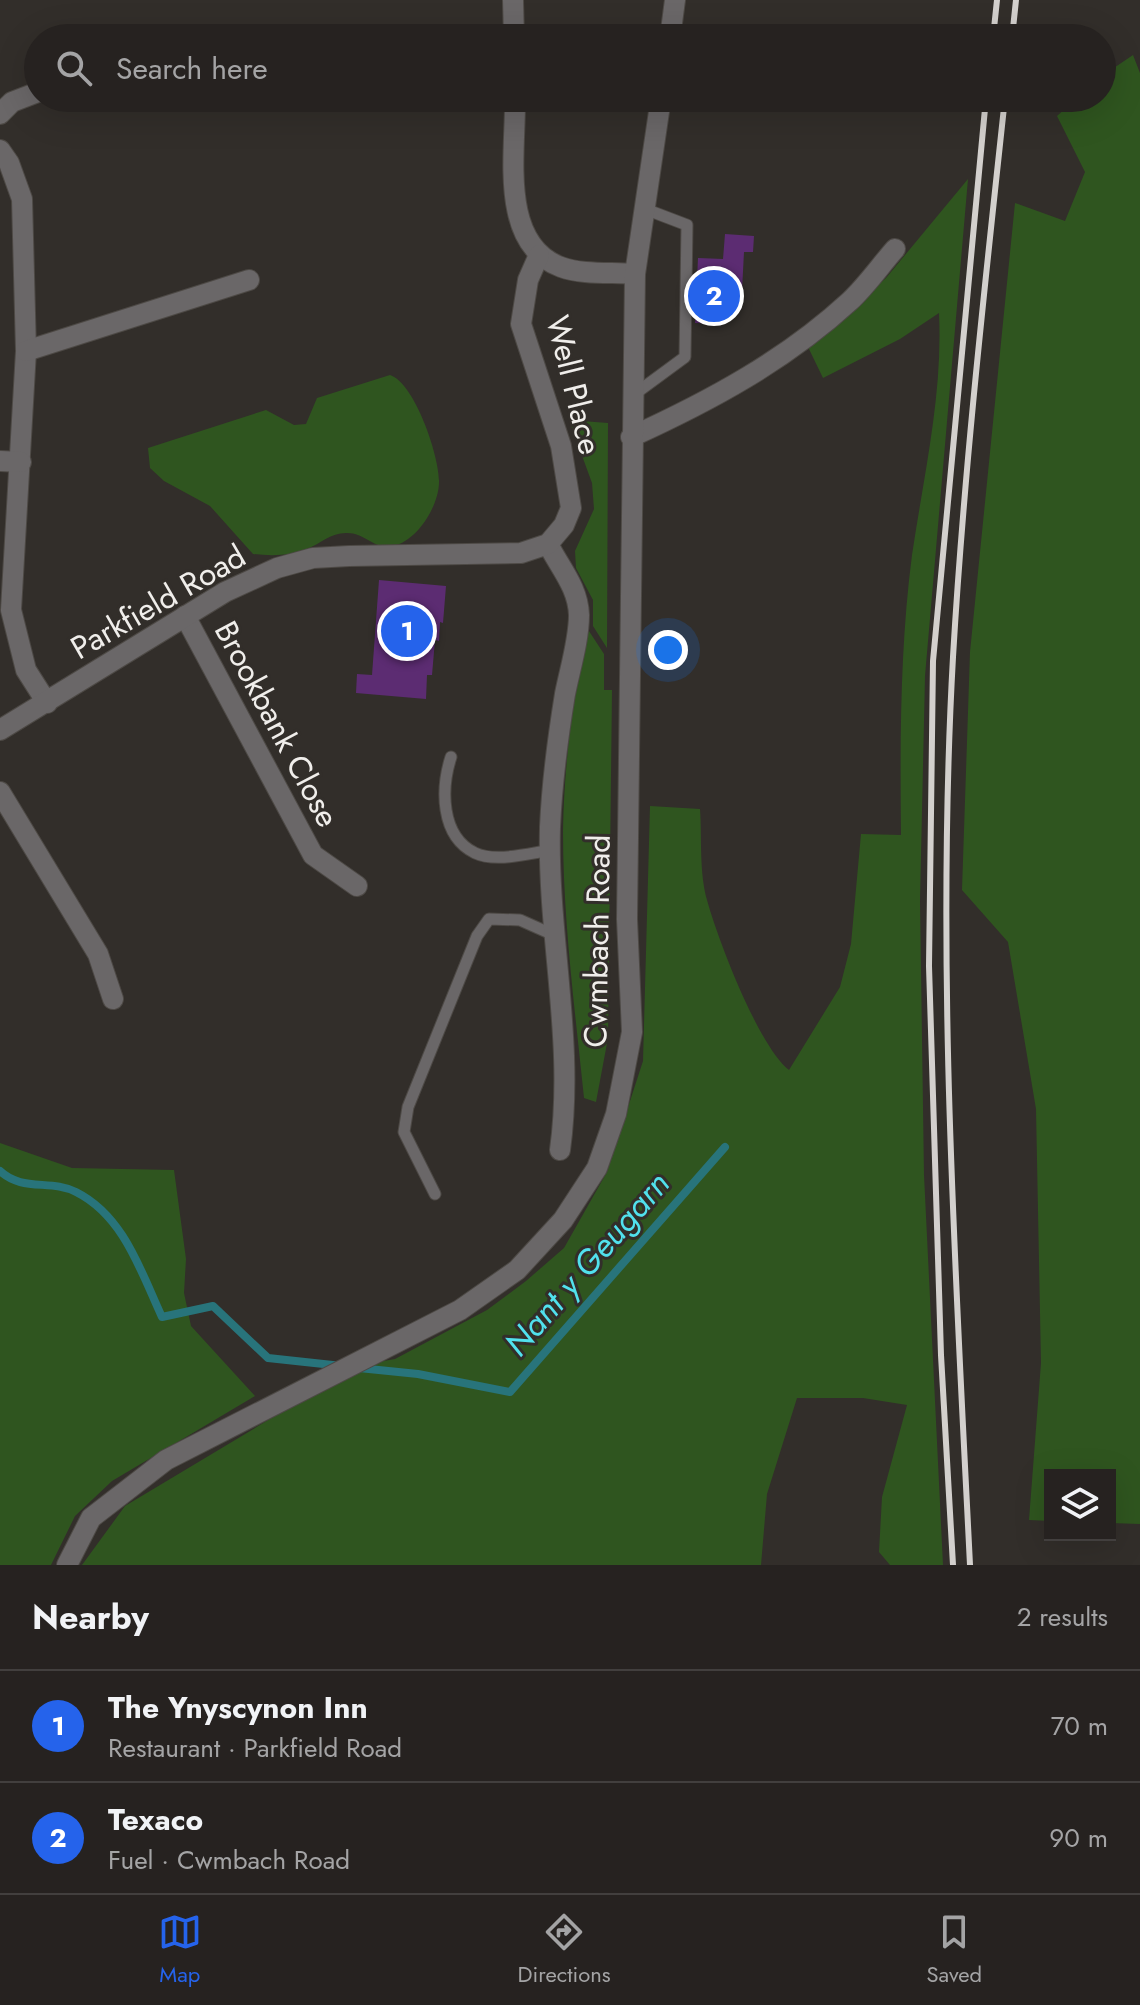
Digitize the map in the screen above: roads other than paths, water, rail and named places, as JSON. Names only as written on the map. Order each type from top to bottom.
[{"type":"street","points":[[513,0],[514,24]]},
{"type":"street","points":[[672,24],[675,0]]},
{"type":"street","points":[[0,114],[12,102],[24,97]]},
{"type":"street","points":[[515,112],[517,210],[524,233],[539,255],[562,268],[635,274]]},
{"type":"street","name":"Cwmbach Road","points":[[67,1565],[91,1518],[166,1460],[460,1310],[517,1270],[563,1220],[588,1181],[616,1114],[632,1032],[627,919],[635,274],[659,112]]},
{"type":"street","points":[[0,150],[9,163],[22,199],[26,351],[10,461],[11,610],[26,670],[47,703]]},
{"type":"street","points":[[631,437],[705,403],[782,356],[852,300],[895,249]]},
{"type":"street","name":"Well Place","points":[[539,255],[528,280],[521,324],[561,446],[571,508],[564,525],[548,544]]},
{"type":"street","points":[[26,351],[249,280]]},
{"type":"street","name":"Cwmbach Road","points":[[548,544],[577,597],[579,618],[559,730],[552,850],[564,1046],[565,1118],[560,1150]]},
{"type":"street","name":"Parkfield Road","points":[[0,730],[251,578],[313,558],[521,553],[548,544]]},
{"type":"street","name":"Brookbank Close","points":[[185,616],[313,855],[357,886]]},
{"type":"street","points":[[0,792],[98,954],[113,999]]},
{"type":"lane","points":[[632,396],[685,357],[687,225],[645,209]]},
{"type":"lane","points":[[451,757],[443,781],[448,824],[460,841],[476,854],[505,856],[552,850]]},
{"type":"lane","points":[[435,1194],[404,1132],[408,1107],[477,936],[489,919],[520,920],[557,936]]},
{"type":"waterway","name":"Nant y Geugarn","points":[[359,1368],[418,1374],[510,1392],[725,1147]]},
{"type":"waterway","name":"Nant y Geugarn","points":[[0,1171],[18,1181],[66,1188],[93,1202],[119,1230],[162,1317],[213,1306],[268,1358],[342,1366]]},
{"type":"railway","points":[[994,24],[997,0]]},
{"type":"railway","points":[[1013,24],[1016,0]]},
{"type":"railway","points":[[953,1565],[941,1355],[929,966],[933,661],[985,112]]},
{"type":"railway","points":[[970,1565],[950,1111],[946,884],[948,770],[963,517],[1004,112]]},
{"type":"place","name":"Texaco","points":[[714,296]]},
{"type":"place","name":"The Ynyscynon Inn","points":[[407,631]]}]
